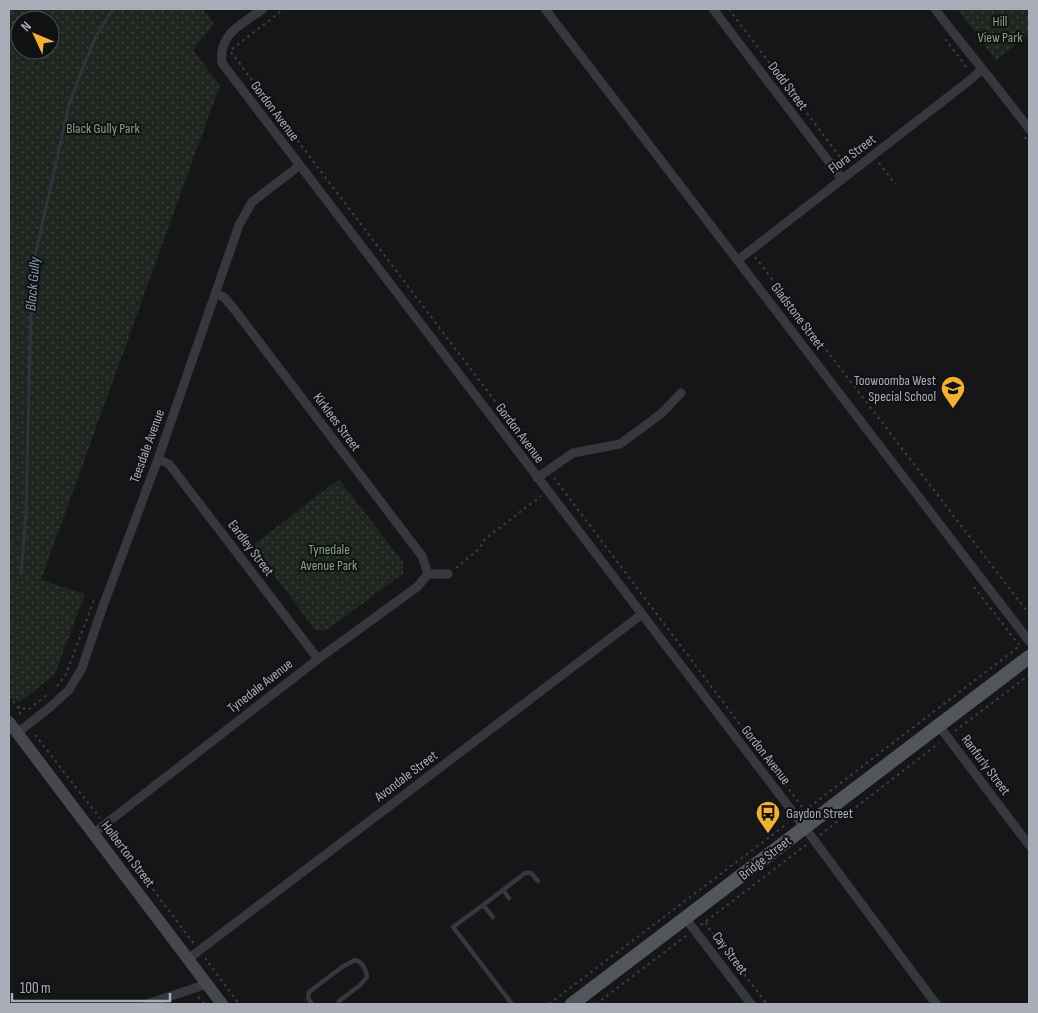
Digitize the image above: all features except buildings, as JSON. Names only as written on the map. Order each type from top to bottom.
[{"type":"main road","name":"Bridge Street","points":[[572,1004],[1029,657]]},
{"type":"main road","name":"Holberton Street","points":[[9,722],[22,729],[94,833],[222,1004]]},
{"type":"street","name":"Gordon Avenue","points":[[262,9],[230,34],[223,42],[220,52],[222,63],[547,492],[805,828]]},
{"type":"street","name":"Gladstone Street","points":[[545,9],[1029,641]]},
{"type":"street","name":"Dodd Street","points":[[713,9],[842,179]]},
{"type":"street","points":[[935,9],[1029,129]]},
{"type":"street","name":"Flora Street","points":[[738,260],[982,69]]},
{"type":"street","name":"Teesdale Avenue","points":[[22,729],[69,690],[82,668],[158,459],[239,225],[252,202],[299,166]]},
{"type":"street","name":"Kirklees Street","points":[[216,294],[224,297],[234,309],[422,556],[428,574]]},
{"type":"street","points":[[537,478],[573,453],[620,444],[662,413],[681,393]]},
{"type":"street","name":"Eardley Street","points":[[158,459],[169,464],[318,659]]},
{"type":"street","points":[[428,574],[448,574]]},
{"type":"street","name":"Tynedale Avenue","points":[[94,833],[318,659],[417,587],[428,574]]},
{"type":"street","name":"Avondale Street","points":[[188,959],[641,615]]},
{"type":"street","name":"Ranfurly Street","points":[[938,726],[1029,845]]},
{"type":"street","points":[[805,828],[936,1004]]},
{"type":"street","name":"Cay Street","points":[[686,919],[752,1004]]},
{"type":"street","points":[[147,1004],[207,984]]},
{"type":"lane","points":[[512,1004],[453,927],[525,873],[531,873],[538,880]]},
{"type":"lane","points":[[503,890],[510,898]]},
{"type":"lane","points":[[483,905],[493,917]]},
{"type":"lane","points":[[312,1004],[308,998],[308,992],[342,967],[355,960],[366,971],[367,977],[339,1002]]},
{"type":"path","points":[[284,9],[230,50],[795,795],[804,811]]},
{"type":"path","points":[[729,9],[851,171]]},
{"type":"path","points":[[873,155],[895,184]]},
{"type":"path","points":[[750,250],[1029,614]]},
{"type":"path","points":[[448,574],[479,549],[485,539],[547,492]]},
{"type":"path","points":[[18,708],[20,706],[26,710],[29,709],[58,686],[66,674],[94,600]]},
{"type":"path","points":[[9,696],[18,708],[22,729],[105,825],[240,1004]]},
{"type":"path","points":[[706,921],[708,927],[767,1004]]},
{"type":"green space","name":"Black Gully Park","points":[[9,9],[203,9],[214,24],[193,50],[220,85],[41,580],[85,594],[55,674],[20,702],[12,699],[9,695]]},
{"type":"green space","name":"Hill View Park","points":[[957,9],[1029,9],[1029,35],[996,60]]},
{"type":"green space","name":"Tynedale Avenue Park","points":[[339,479],[403,562],[403,574],[325,631],[315,630],[252,546]]},
{"type":"waterway","name":"Black Gully","points":[[21,573],[26,512],[32,269],[69,105],[96,36],[113,9]]},
{"type":"place","name":"Toowoomba West Special School","points":[[953,409]]},
{"type":"place","name":"Gaydon Street","points":[[768,834]]}]
